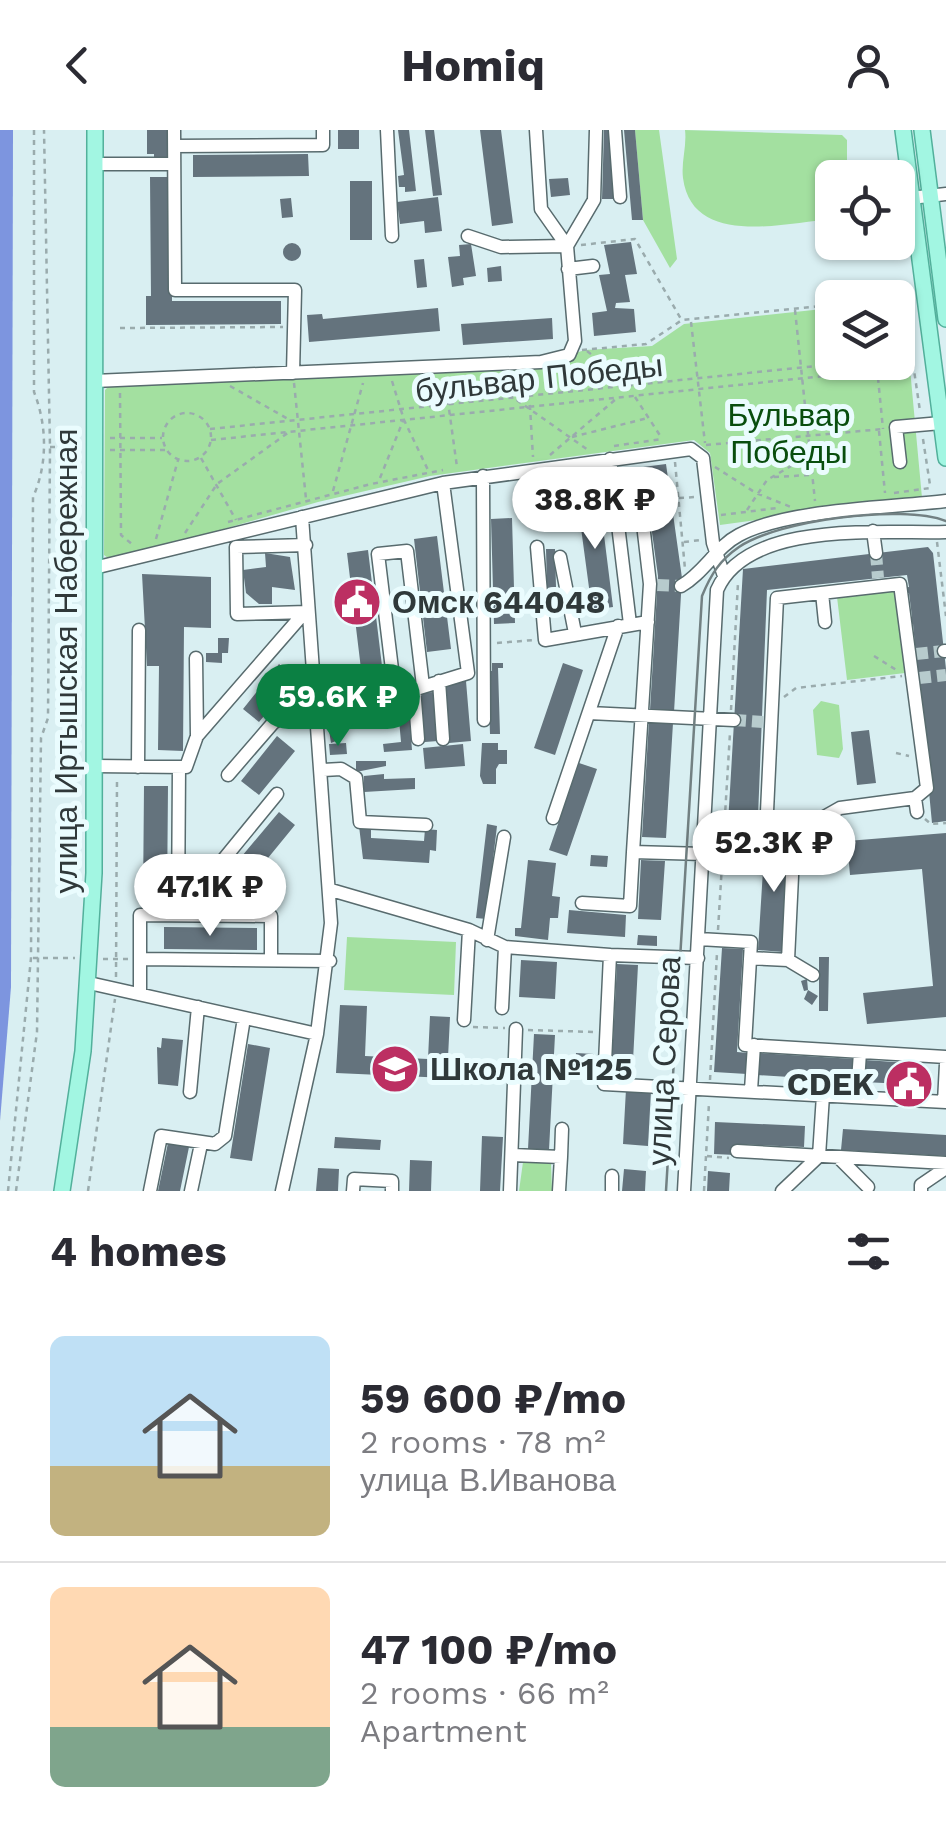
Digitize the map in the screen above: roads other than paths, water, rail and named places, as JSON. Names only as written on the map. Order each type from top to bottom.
[{"type":"main road","name":"улица Иртышская Набережная","points":[[62,1191],[89,982],[95,766],[94,568],[104,445],[94,381],[96,130]]},
{"type":"main road","points":[[902,130],[906,160]]},
{"type":"main road","points":[[922,130],[938,195],[946,319]]},
{"type":"main road","points":[[915,228],[946,458]]},
{"type":"street","points":[[174,130],[175,290],[295,290],[293,373]]},
{"type":"street","points":[[174,146],[323,145],[323,130]]},
{"type":"street","points":[[387,130],[392,236]]},
{"type":"street","points":[[536,130],[540,209],[566,246],[568,269],[594,266]]},
{"type":"street","points":[[566,246],[594,200],[596,130]]},
{"type":"street","points":[[615,130],[620,198]]},
{"type":"street","points":[[96,164],[174,164]]},
{"type":"street","points":[[468,236],[501,247],[566,246]]},
{"type":"street","name":"бульвар Победы","points":[[94,381],[542,362],[569,355],[575,341],[568,269]]},
{"type":"street","points":[[900,462],[886,429],[941,423]]},
{"type":"street","points":[[94,568],[443,483],[691,448],[700,453],[712,539],[724,576],[762,549],[873,531],[941,536]]},
{"type":"street","points":[[553,818],[624,625],[610,459]]},
{"type":"street","points":[[483,476],[484,720]]},
{"type":"street","points":[[228,776],[272,723],[300,711],[319,716],[468,673],[443,483]]},
{"type":"street","points":[[582,903],[630,906],[648,622],[654,584],[640,490]]},
{"type":"street","points":[[684,585],[739,535],[780,521],[946,501]]},
{"type":"street","points":[[282,1191],[330,961],[331,890],[319,716],[307,612],[305,516]]},
{"type":"street","points":[[873,531],[876,553]]},
{"type":"street","points":[[306,545],[236,547],[237,614],[307,612]]},
{"type":"street","points":[[537,547],[545,640],[648,622]]},
{"type":"street","points":[[395,694],[378,554],[407,551],[419,687],[418,739]]},
{"type":"street","points":[[560,557],[576,632]]},
{"type":"street","name":"улица Серова","points":[[684,1191],[716,597],[724,576]]},
{"type":"street","points":[[879,582],[900,584],[914,655],[926,788],[916,805],[840,808],[794,834],[766,833],[767,722],[772,706],[776,598],[822,593],[879,582]]},
{"type":"street","points":[[822,593],[825,622]]},
{"type":"street","points":[[197,736],[307,612]]},
{"type":"street","points":[[138,766],[139,630]]},
{"type":"street","points":[[465,654],[486,647]]},
{"type":"street","points":[[95,766],[186,767],[197,736],[196,658]]},
{"type":"street","points":[[439,681],[443,739]]},
{"type":"street","points":[[589,714],[732,720]]},
{"type":"street","points":[[178,915],[179,767]]},
{"type":"street","points":[[323,770],[341,769],[356,778],[360,822],[426,825]]},
{"type":"street","points":[[178,915],[277,794]]},
{"type":"street","points":[[788,960],[794,834]]},
{"type":"street","points":[[487,940],[504,837]]},
{"type":"street","points":[[634,852],[704,854]]},
{"type":"street","points":[[331,890],[469,930],[505,947],[698,958]]},
{"type":"street","points":[[140,994],[140,915],[271,916],[271,960]]},
{"type":"street","points":[[464,1020],[469,930]]},
{"type":"street","points":[[610,955],[604,1084],[945,1102],[946,1061],[744,1045],[751,942],[699,938]]},
{"type":"street","points":[[502,1008],[505,947]]},
{"type":"street","points":[[750,958],[788,960],[812,974]]},
{"type":"street","points":[[140,959],[330,961]]},
{"type":"street","points":[[89,982],[317,1034]]},
{"type":"street","points":[[190,1092],[198,1007]]},
{"type":"street","points":[[150,1191],[161,1136],[215,1144],[225,1136],[244,1018]]},
{"type":"street","points":[[510,1191],[516,1029]]},
{"type":"street","points":[[751,1090],[754,1045]]},
{"type":"street","points":[[857,1097],[860,1052]]},
{"type":"street","points":[[782,1191],[819,1156],[823,1095]]},
{"type":"street","points":[[559,1191],[562,1129]]},
{"type":"street","points":[[191,1191],[201,1144]]},
{"type":"street","points":[[738,1151],[946,1165]]},
{"type":"street","points":[[512,1155],[561,1158]]},
{"type":"street","points":[[838,1157],[868,1189]]},
{"type":"street","points":[[868,1189],[869,1158]]},
{"type":"street","points":[[921,1191],[922,1185],[946,1165]]},
{"type":"street","points":[[612,1176],[612,1191]]},
{"type":"street","points":[[353,1191],[354,1179],[392,1181],[392,1191]]},
{"type":"water","points":[[0,130],[13,130],[11,987],[0,1121]]},
{"type":"tunnel","points":[[876,553],[878,578]]},
{"type":"tunnel","points":[[657,585],[681,586]]},
{"type":"tunnel","points":[[916,654],[944,651]]},
{"type":"tunnel","points":[[919,678],[946,675]]},
{"type":"tunnel","points":[[734,720],[763,722]]},
{"type":"tram line","points":[[666,1191],[702,596],[717,568],[732,552],[782,529],[871,515],[926,516],[946,521]]},
{"type":"place","name":"Омск 644048","points":[[357,602]]},
{"type":"place","name":"Школа №125","points":[[395,1069]]},
{"type":"place","name":"CDEK","points":[[909,1084]]},
{"type":"park label","name":"Бульвар Победы","points":[[789,434]]}]
